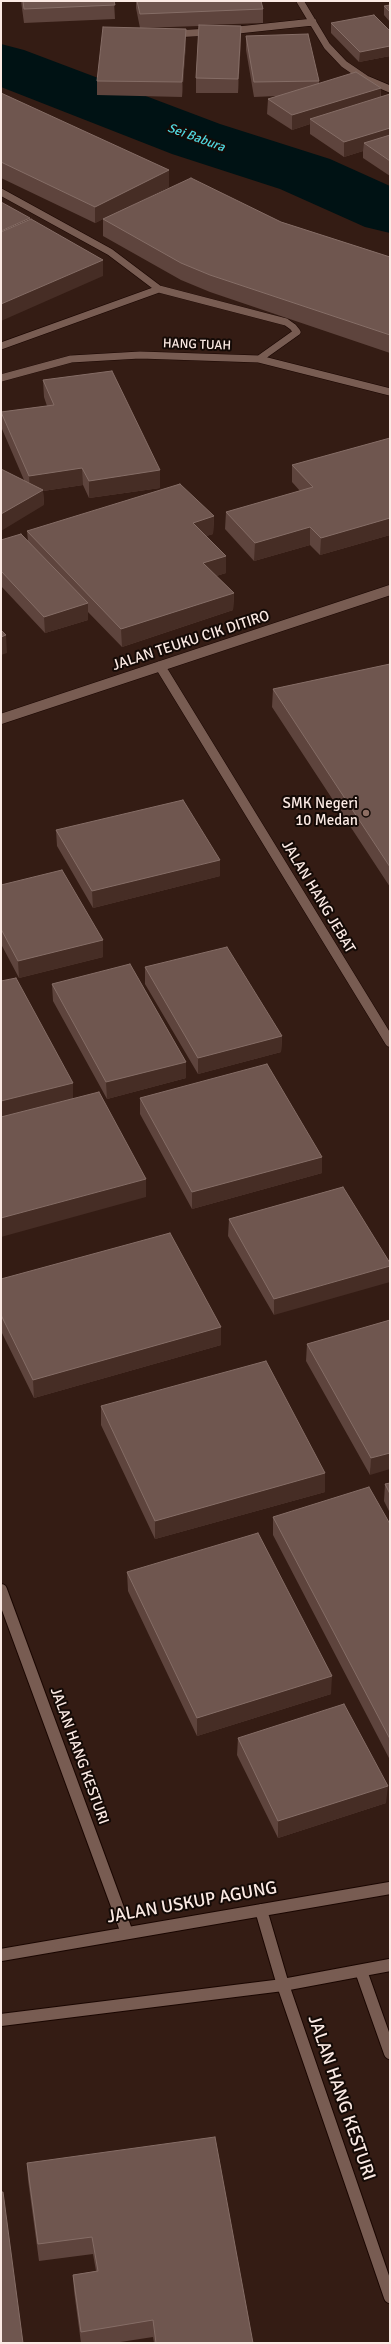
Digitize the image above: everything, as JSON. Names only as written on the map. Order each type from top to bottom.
[{"type":"street","points":[[300,1],[327,46],[344,64],[366,79],[390,89]]},
{"type":"street","points":[[223,31],[312,22]]},
{"type":"street","points":[[164,34],[215,32]]},
{"type":"street","points":[[1,192],[110,252],[159,289],[286,322],[293,327],[297,332],[259,359]]},
{"type":"street","points":[[1,346],[159,289]]},
{"type":"street","name":"HANG TUAH","points":[[1,378],[71,359],[140,355],[259,359],[390,392]]},
{"type":"street","name":"JALAN TEUKU CIK DITIRO","points":[[1,719],[390,590]]},
{"type":"street","name":"JALAN HANG JEBAT","points":[[160,666],[390,1042]]},
{"type":"street","name":"JALAN HANG KESTURI","points":[[1,1590],[127,1933]]},
{"type":"street","name":"JALAN USKUP AGUNG","points":[[1,1955],[390,1888]]},
{"type":"street","name":"JALAN HANG KESTURI","points":[[261,1910],[283,1985],[390,2297]]},
{"type":"street","points":[[1,2020],[283,1985],[390,1965]]},
{"type":"street","points":[[361,1971],[390,2053]]},
{"type":"building","points":[[23,1],[114,1],[115,5],[24,9]]},
{"type":"building","points":[[137,1],[261,1],[263,9],[140,14]]},
{"type":"building","points":[[390,5],[390,12],[384,6]]},
{"type":"building","points":[[374,15],[390,31],[390,46],[360,52],[331,23]]},
{"type":"building","points":[[199,25],[241,26],[238,79],[196,78]]},
{"type":"building","points":[[103,27],[186,29],[182,82],[97,81]]},
{"type":"building","points":[[308,34],[319,81],[254,82],[246,36]]},
{"type":"building","points":[[356,72],[381,88],[292,115],[268,99]]},
{"type":"building","points":[[1,93],[169,170],[95,207],[1,162]]},
{"type":"building","points":[[390,94],[390,128],[344,142],[310,119]]},
{"type":"building","points":[[390,135],[390,161],[364,143]]},
{"type":"building","points":[[191,178],[281,222],[390,257],[390,335],[210,275],[181,263],[103,219]]},
{"type":"building","points":[[1,202],[30,218],[1,231]]},
{"type":"building","points":[[31,219],[103,260],[1,304],[1,232]]},
{"type":"building","points":[[112,371],[160,470],[89,481],[82,468],[29,476],[1,412],[54,405],[43,380]]},
{"type":"building","points":[[390,438],[390,518],[321,538],[310,527],[255,543],[226,512],[313,487],[292,465]]},
{"type":"building","points":[[1,469],[43,490],[1,514]]},
{"type":"building","points":[[180,484],[214,516],[193,523],[226,556],[203,563],[234,593],[121,629],[27,531]]},
{"type":"building","points":[[21,534],[88,603],[44,617],[1,571],[1,540]]},
{"type":"building","points":[[1,630],[6,635],[1,637]]},
{"type":"building","name":"SMK Negeri 10 Medan","points":[[390,664],[390,867],[273,689]]},
{"type":"building","points":[[183,800],[220,860],[92,891],[56,830]]},
{"type":"building","points":[[62,870],[103,940],[18,961],[1,929],[1,885]]},
{"type":"building","points":[[227,947],[282,1036],[198,1058],[145,967]]},
{"type":"building","points":[[130,964],[186,1062],[106,1082],[52,984]]},
{"type":"building","points":[[16,978],[73,1083],[1,1101],[1,981]]},
{"type":"building","points":[[267,1064],[322,1157],[192,1192],[140,1098]]},
{"type":"building","points":[[99,1092],[146,1179],[1,1218],[1,1117]]},
{"type":"building","points":[[343,1187],[390,1263],[390,1266],[274,1299],[229,1219]]},
{"type":"building","points":[[170,1233],[221,1327],[33,1380],[1,1315],[1,1279]]},
{"type":"building","points":[[390,1320],[390,1453],[371,1458],[307,1344]]},
{"type":"building","points":[[266,1361],[325,1473],[155,1521],[101,1406]]},
{"type":"building","points":[[390,1483],[390,1494],[385,1484]]},
{"type":"building","points":[[369,1487],[390,1524],[390,1739],[273,1517]]},
{"type":"building","points":[[258,1533],[332,1676],[197,1718],[127,1572]]},
{"type":"building","points":[[344,1704],[388,1786],[278,1821],[238,1738]]},
{"type":"building","points":[[215,2137],[253,2343],[156,2343],[153,2320],[81,2332],[73,2275],[98,2271],[92,2237],[38,2244],[27,2163]]},
{"type":"building","points":[[1,2192],[3,2192],[23,2343],[1,2343]]},
{"type":"waterway","name":"Sei Babura","points":[[1,64],[196,139],[305,174],[390,212]]},
{"type":"place","name":"SMK Negeri 10 Medan","points":[[366,813]]}]
